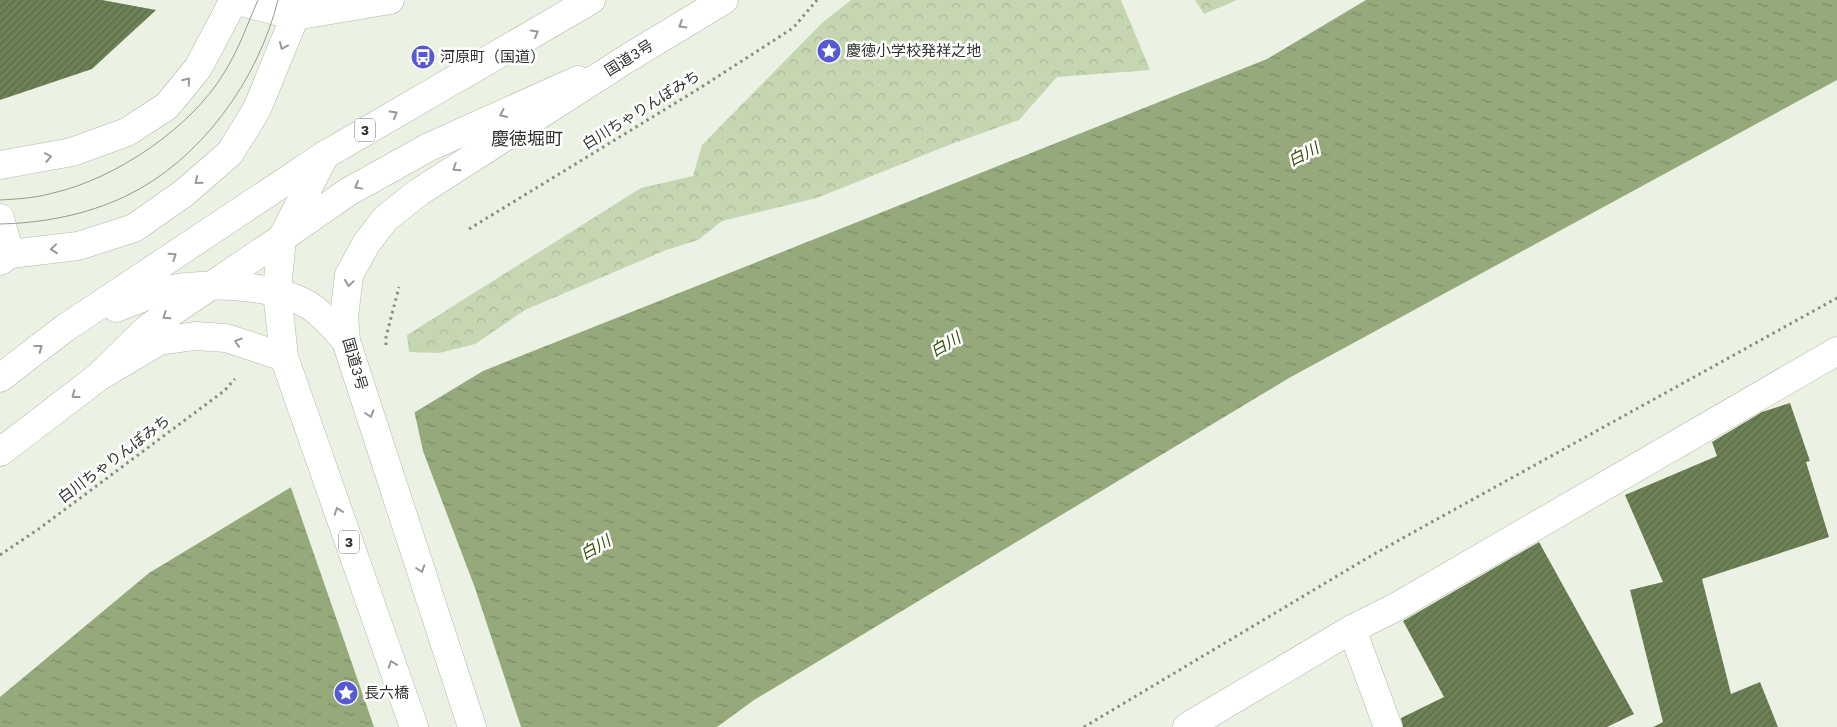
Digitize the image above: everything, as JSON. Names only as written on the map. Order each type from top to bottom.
[{"type":"main road","points":[[0,165],[72,152],[127,132],[167,106],[198,68],[234,0],[298,8],[390,0]]},
{"type":"main road","name":"3","points":[[414,727],[284,357],[277,291],[282,238],[325,155],[591,0]]},
{"type":"main road","name":"国道3号","points":[[472,727],[340,327],[349,275],[366,244],[385,219],[419,192],[628,58],[724,0]]},
{"type":"main road","points":[[0,218],[3,255],[78,246],[134,228],[184,193],[230,153],[257,109],[298,8]]},
{"type":"main road","points":[[97,378],[148,328],[348,192],[429,147],[628,58]]},
{"type":"main road","points":[[0,378],[65,328],[325,155]]},
{"type":"main road","points":[[65,328],[151,294],[185,287],[240,287],[277,291],[310,306],[340,327]]},
{"type":"main road","points":[[0,452],[97,378],[159,341],[196,336],[226,338],[284,357]]},
{"type":"main road","points":[[1187,727],[1352,629],[1396,607],[1837,351]]},
{"type":"main road","points":[[1352,629],[1388,727]]},
{"type":"path","name":"白川ちゃりんぽみち","points":[[469,230],[700,88],[793,28],[817,0]]},
{"type":"path","points":[[1084,727],[1374,554],[1837,298]]},
{"type":"path","name":"白川ちゃりんぽみち","points":[[0,554],[40,528],[216,397],[237,377]]},
{"type":"green space","points":[[851,0],[1121,0],[1150,70],[1057,77],[1019,120],[949,145],[817,198],[722,221],[698,240],[666,250],[525,310],[475,344],[439,353],[409,352],[407,335],[641,188],[693,176],[702,145],[823,22]]},
{"type":"green space","points":[[1195,0],[1237,0],[1204,14]]},
{"type":"water","name":"白川","points":[[1366,0],[1837,0],[1837,80],[1289,378],[754,700],[717,727],[0,727],[0,697],[149,573],[483,371],[1267,59]]},
{"type":"pier","name":"長六橋","points":[[414,410],[423,451],[475,588],[521,727],[374,727],[290,485]]},
{"type":"building","points":[[0,0],[102,0],[156,10],[92,69],[0,100]]},
{"type":"building","points":[[1790,403],[1810,461],[1806,462],[1829,537],[1702,579],[1731,694],[1760,682],[1778,727],[1653,727],[1663,722],[1630,590],[1663,582],[1625,495],[1717,456],[1712,442],[1762,412]]},
{"type":"building","points":[[1539,542],[1634,714],[1607,727],[1403,727],[1401,718],[1444,697],[1403,621]]},
{"type":"tram line","points":[[0,200],[40,196],[77,186],[126,163],[172,131],[210,93],[224,73],[258,0]]},
{"type":"tram line","points":[[0,224],[64,217],[111,203],[153,181],[179,161],[202,139],[241,88],[269,30],[278,0]]},
{"type":"place","name":"慶徳小学校発祥之地","points":[[829,51]]},
{"type":"place","name":"河原町（国道）","points":[[423,57]]},
{"type":"place","name":"長六橋","points":[[346,693]]},
{"type":"district","name":"慶徳堀町","points":[[527,139]]}]
